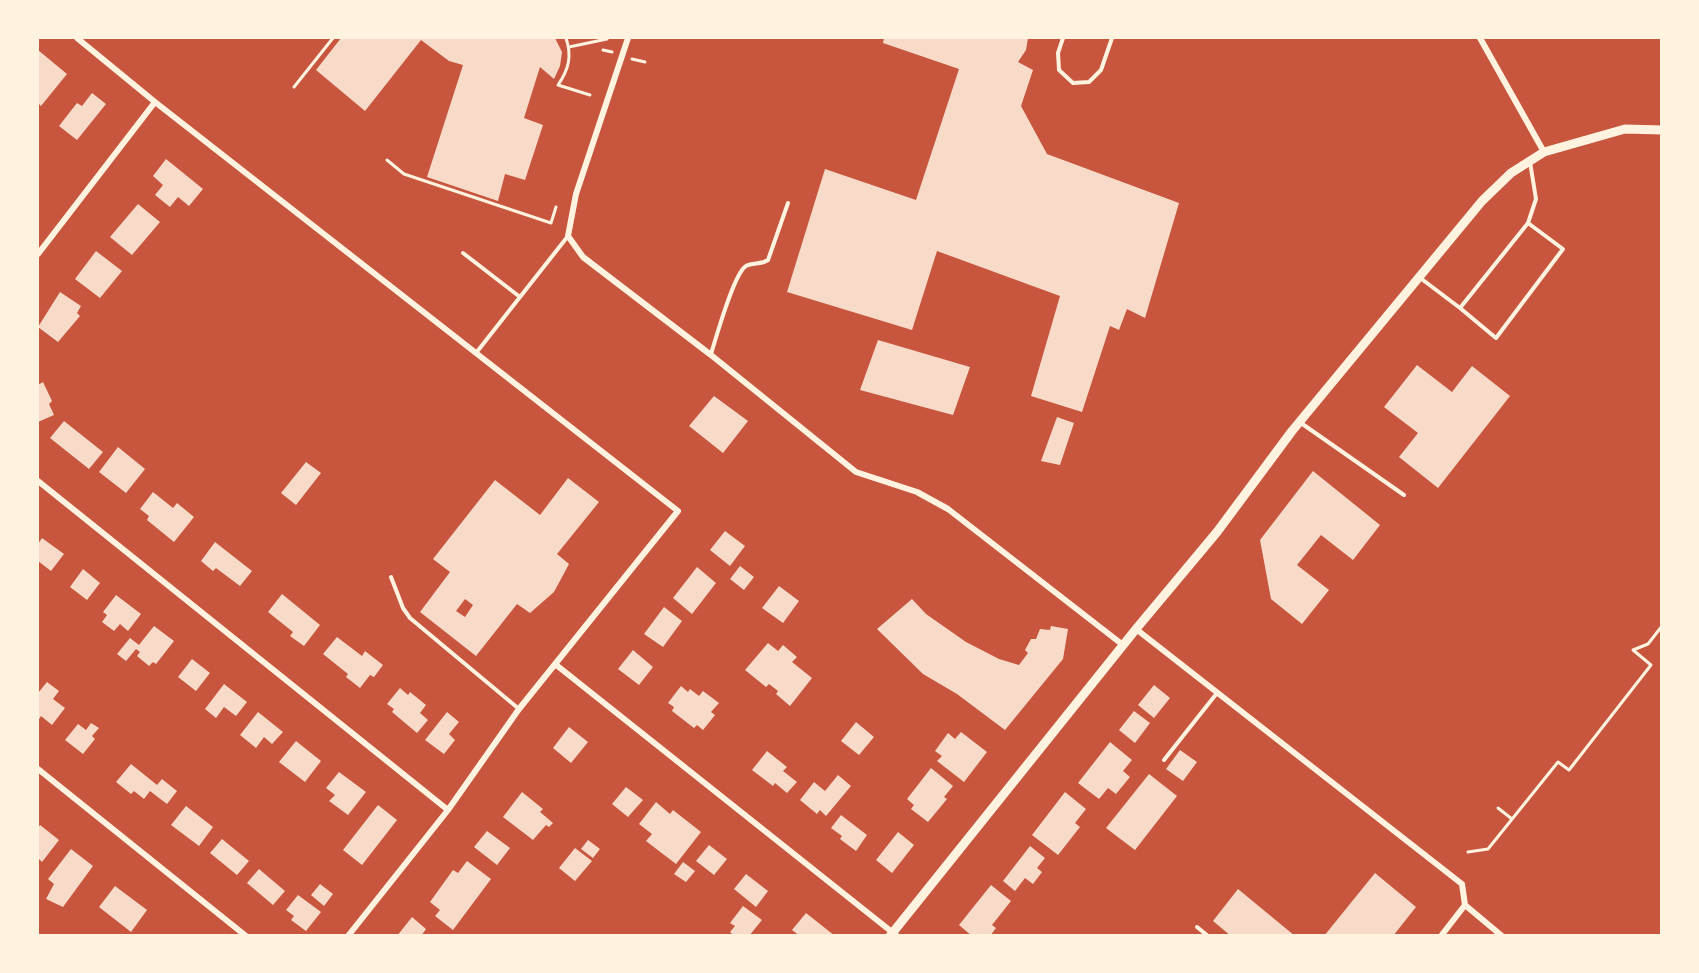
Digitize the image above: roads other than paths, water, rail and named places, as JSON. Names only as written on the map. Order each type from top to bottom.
[{"type":"street","points":[[77,38],[155,102],[678,511],[519,709],[448,810],[348,936]]},
{"type":"street","points":[[628,38],[576,194],[568,237],[583,257],[711,355],[856,471],[917,492],[948,509],[1123,645]]},
{"type":"street","points":[[1479,38],[1544,152]]},
{"type":"street","points":[[38,254],[155,102]]},
{"type":"street","points":[[555,664],[893,934],[1123,645],[1217,532],[1300,423],[1482,201],[1511,173],[1544,152],[1625,129],[1662,130]]},
{"type":"street","points":[[38,481],[448,810]]},
{"type":"street","points":[[1136,629],[1462,884],[1465,905],[1502,936]]},
{"type":"street","points":[[38,769],[246,936]]},
{"type":"street","points":[[1441,936],[1465,905]]},
{"type":"lane","points":[[1063,38],[1058,53],[1059,70],[1073,83],[1089,82],[1101,70],[1112,38]]},
{"type":"lane","points":[[1460,308],[1528,223],[1536,199],[1529,162]]},
{"type":"lane","points":[[711,355],[736,279],[743,267],[754,263],[764,263],[768,260],[788,203]]},
{"type":"lane","points":[[1419,277],[1496,338],[1563,249],[1528,223]]},
{"type":"lane","points":[[476,353],[568,237]]},
{"type":"lane","points":[[463,253],[520,297]]},
{"type":"lane","points":[[1300,423],[1404,495]]},
{"type":"lane","points":[[391,577],[403,608],[410,618],[519,709]]},
{"type":"lane","points":[[1164,760],[1217,693]]},
{"type":"lane","points":[[1197,927],[1208,936]]}]
